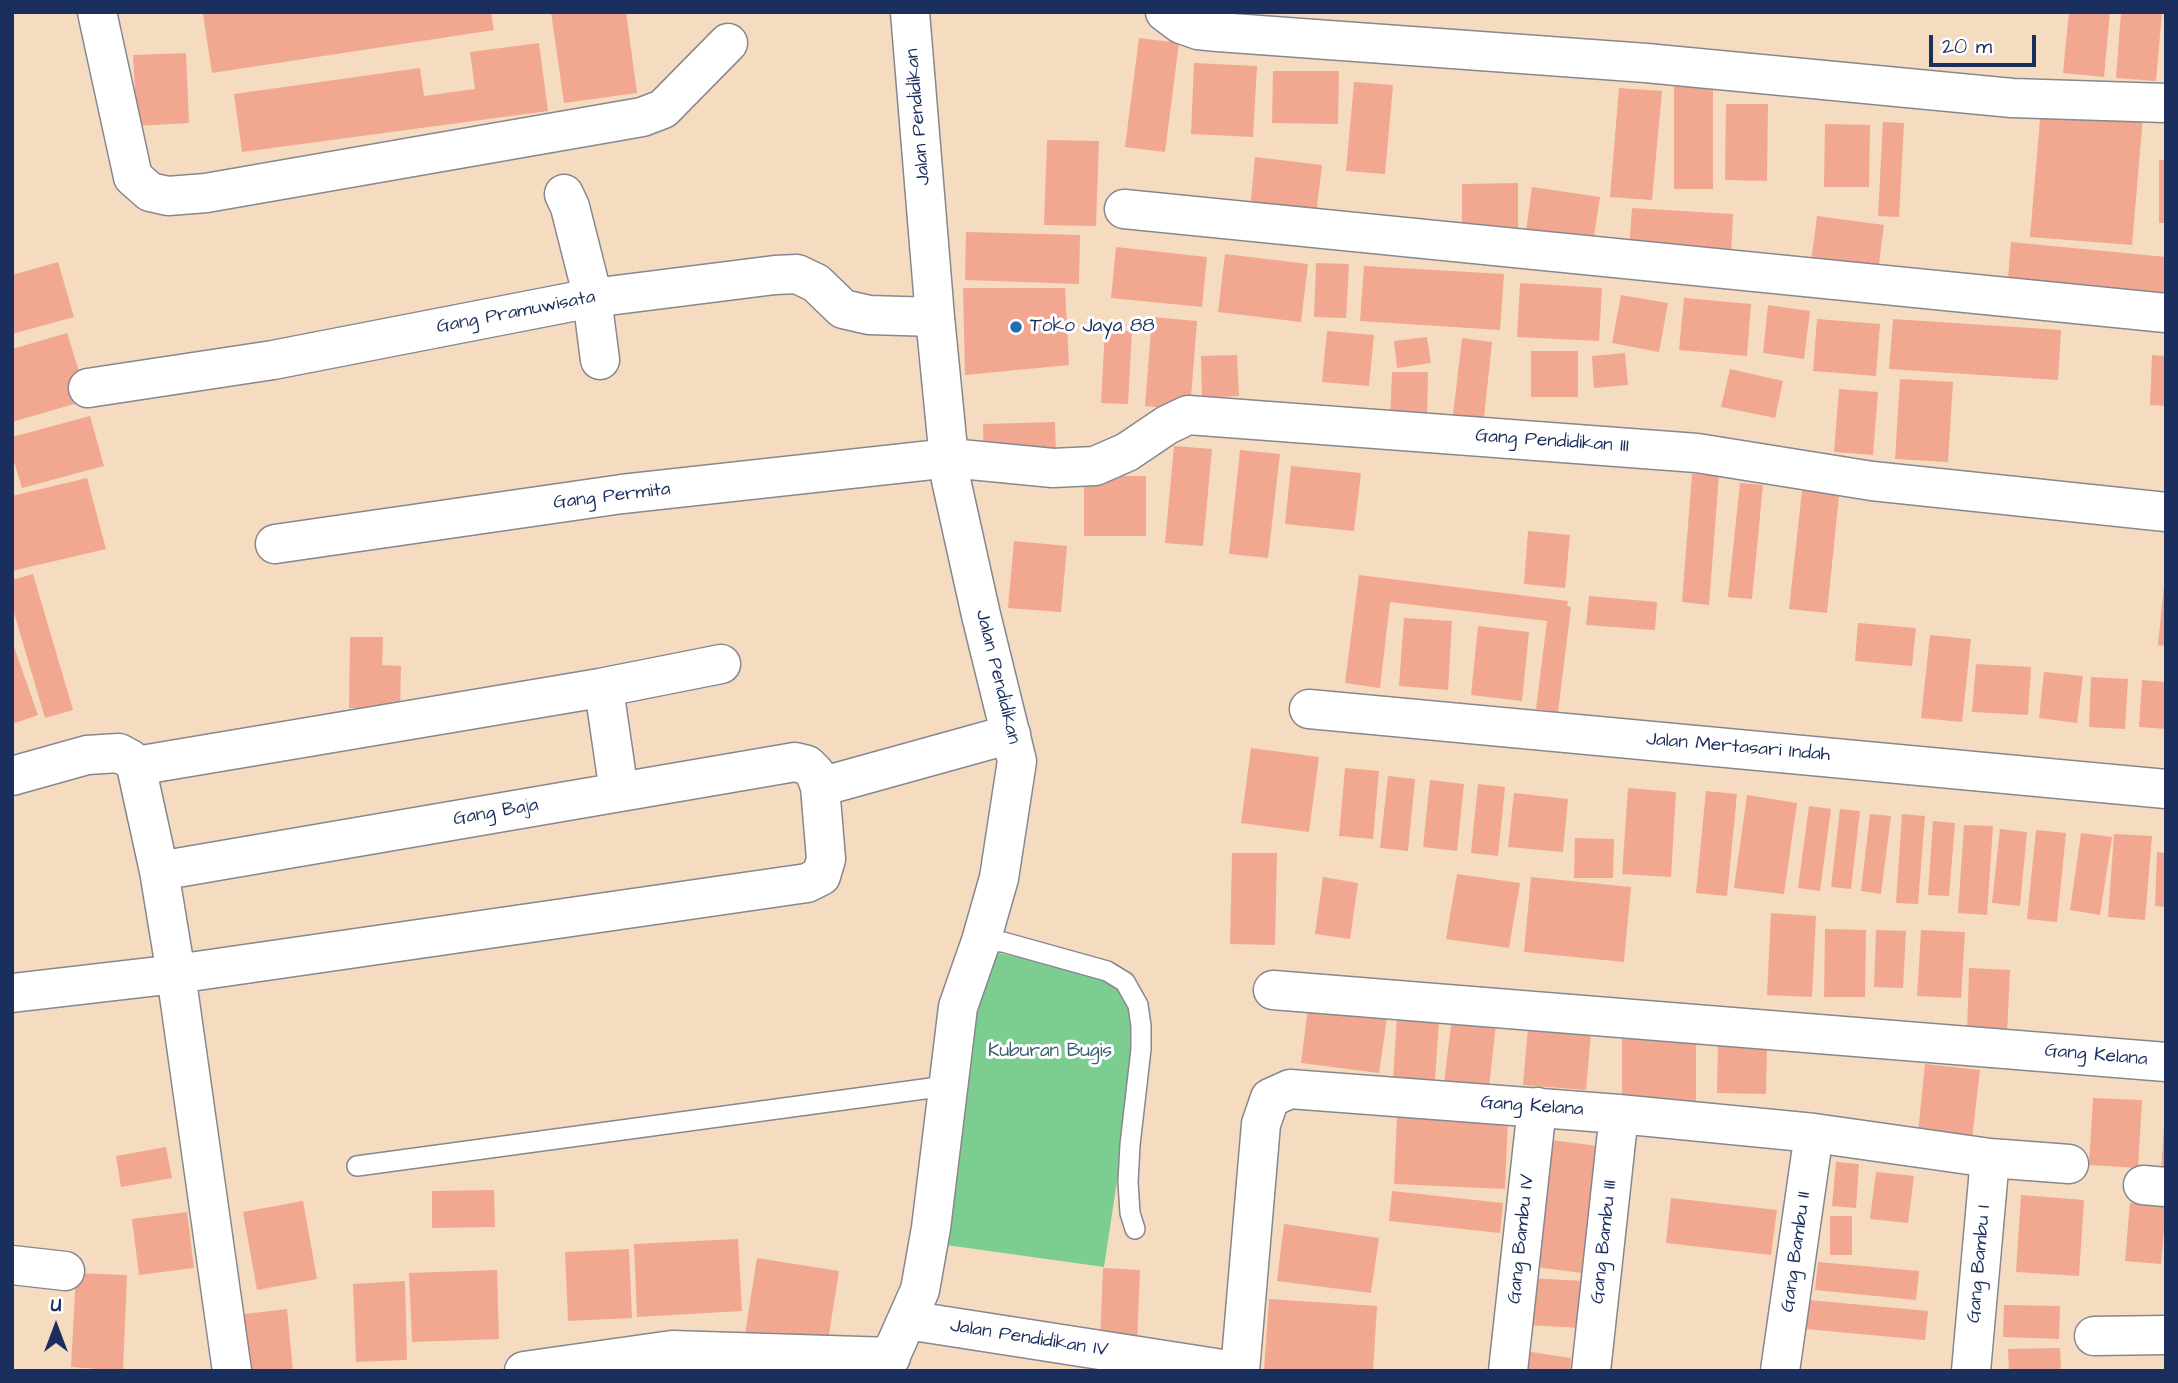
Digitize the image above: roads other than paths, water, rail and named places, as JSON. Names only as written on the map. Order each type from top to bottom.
[{"type":"street","points":[[97,12],[133,177],[150,192],[168,196],[206,193],[642,117],[663,109],[728,43]]},
{"type":"street","name":"Jalan Pendidikan","points":[[888,1364],[920,1290],[931,1228],[946,1086],[958,1007],[999,878],[1017,761],[951,480],[910,12]]},
{"type":"street","points":[[1165,12],[1181,24],[1198,30],[1218,32],[1646,64],[2012,98],[2166,103]]},
{"type":"street","points":[[564,194],[570,207],[592,298],[600,360]]},
{"type":"street","points":[[1124,209],[2166,313]]},
{"type":"street","name":"Gang Pramuwisata","points":[[88,388],[273,360],[592,298],[797,274],[816,283],[843,309],[869,315],[935,317]]},
{"type":"street","name":"Gang Pendidikan III","points":[[950,458],[1053,468],[1095,466],[1128,452],[1167,425],[1188,415],[1211,415],[1696,453],[1872,481],[2166,512]]},
{"type":"street","name":"Gang Permita","points":[[275,544],[622,494],[950,458]]},
{"type":"street","points":[[136,766],[600,688],[721,664]]},
{"type":"street","points":[[600,688],[606,703],[619,792]]},
{"type":"street","name":"Jalan Mertasari Indah","points":[[1309,709],[2166,789]]},
{"type":"street","points":[[12,993],[176,974],[807,883],[821,876],[826,859],[820,786],[1011,734]]},
{"type":"street","points":[[12,776],[95,754],[119,753],[136,766],[159,871],[176,974],[232,1371]]},
{"type":"street","name":"Gang Baja","points":[[159,871],[796,762],[807,765],[815,773],[820,786]]},
{"type":"street","name":"Gang Kelana","points":[[1273,990],[2166,1062]]},
{"type":"street","name":"Gang Kelana","points":[[1237,1371],[1261,1124],[1270,1098],[1290,1089],[1619,1114],[1814,1133],[1990,1158],[2069,1164]]},
{"type":"street","name":"Gang Bambu IV","points":[[1508,1371],[1537,1107]]},
{"type":"street","name":"Gang Bambu III","points":[[1591,1371],[1619,1114]]},
{"type":"street","name":"Gang Bambu II","points":[[1780,1371],[1814,1133]]},
{"type":"street","name":"Gang Bambu I","points":[[1970,1371],[1990,1158]]},
{"type":"street","points":[[12,1265],[65,1271]]},
{"type":"street","name":"Jalan Pendidikan IV","points":[[907,1321],[1237,1371]]},
{"type":"street","points":[[2094,1336],[2166,1335]]},
{"type":"street","points":[[524,1371],[672,1350],[888,1364]]},
{"type":"lane","points":[[981,941],[1003,942],[1107,971],[1125,982],[1138,1005],[1141,1049],[1128,1182],[1135,1229]]},
{"type":"lane","points":[[357,1166],[946,1086]]},
{"type":"place","name":"Toko Jaya 88","points":[[1016,327]]},
{"type":"park label","name":"Kuburan Bugis","points":[[1050,1052]]}]
